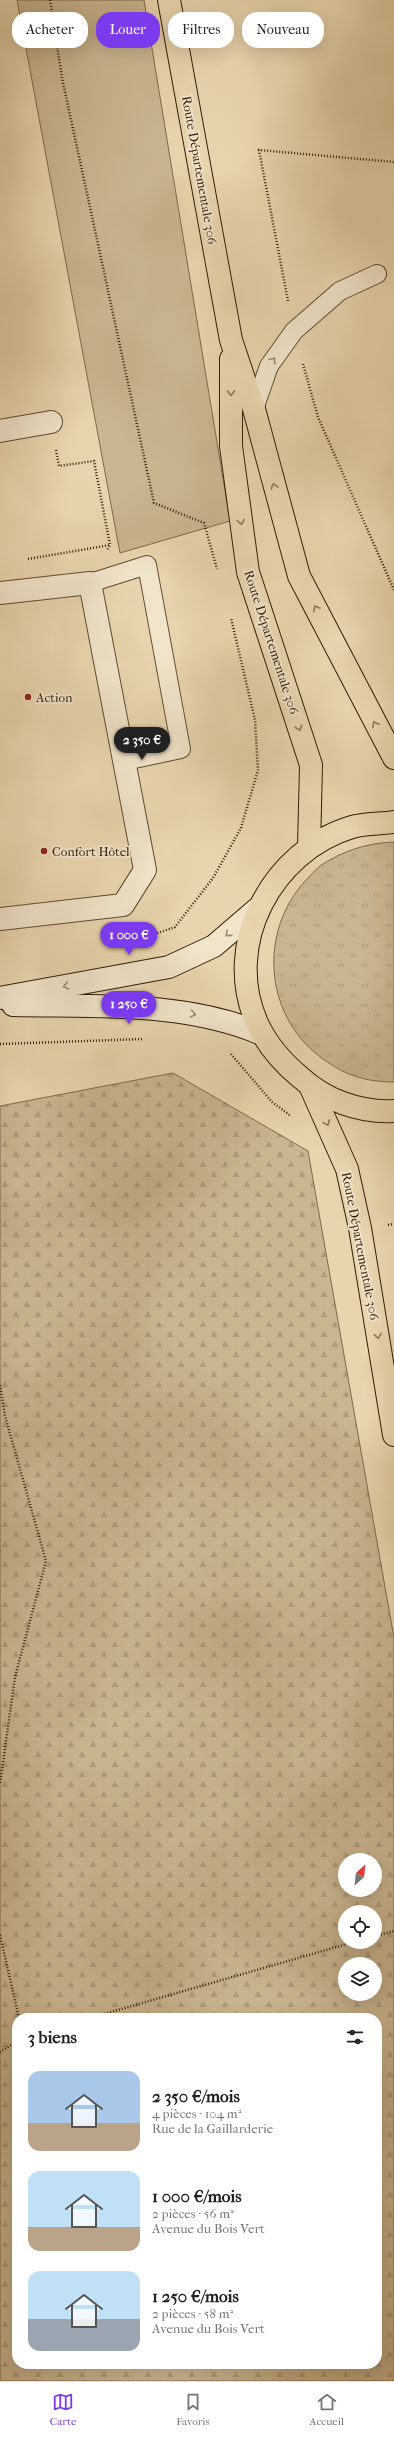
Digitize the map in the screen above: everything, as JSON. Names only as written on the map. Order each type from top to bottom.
[{"type":"main road","name":"Route Départementale 306","points":[[168,0],[231,340],[254,409],[299,576],[394,758]]},
{"type":"main road","name":"Route Départementale 306","points":[[231,340],[231,446],[248,572],[311,765],[309,847]]},
{"type":"main road","points":[[394,822],[352,826],[309,847],[279,874],[258,909],[247,946],[247,984],[256,1021],[262,1034],[281,1061],[311,1088],[341,1103],[380,1112],[394,1111]]},
{"type":"main road","name":"Route Départementale 306","points":[[311,1088],[347,1169],[360,1228],[394,1435]]},
{"type":"street","points":[[0,431],[51,422]]},
{"type":"street","points":[[0,593],[90,583],[145,870],[123,905],[0,919]]},
{"type":"street","points":[[0,998],[169,967],[214,946],[258,909]]},
{"type":"street","points":[[0,1004],[134,1008],[185,1013],[228,1021],[262,1034]]},
{"type":"lane","points":[[254,409],[269,366],[294,331],[340,291],[377,274]]},
{"type":"lane","points":[[90,583],[146,565],[180,749],[125,761]]},
{"type":"path","points":[[50,0],[62,78],[154,503],[204,523],[218,574]]},
{"type":"path","points":[[51,422],[59,466],[94,461],[110,545],[90,583]]},
{"type":"path","points":[[24,560],[110,545]]},
{"type":"path","points":[[131,974],[129,943],[175,927],[213,878],[241,828],[258,770],[255,720],[229,611]]},
{"type":"path","points":[[0,1044],[147,1039]]},
{"type":"path","points":[[228,1050],[272,1102],[295,1119]]},
{"type":"path","points":[[0,1385],[6,1416],[46,1561],[15,1677],[0,1784]]},
{"type":"path","points":[[382,1934],[394,1930]]},
{"type":"path","points":[[0,1935],[18,2013]]},
{"type":"path","points":[[107,2013],[338,1947]]},
{"type":"path","points":[[0,2052],[12,2044]]},
{"type":"green space","points":[[17,0],[144,0],[146,12],[96,12],[96,48],[152,48],[230,521],[120,553],[26,48],[88,48],[88,12],[19,12]]},
{"type":"green space","points":[[394,842],[394,1082],[383,1082],[363,1079],[336,1068],[319,1056],[301,1038],[287,1018],[278,995],[274,972],[275,947],[280,924],[290,901],[314,871],[328,861],[346,852],[374,844]]},
{"type":"green space","points":[[173,1073],[308,1151],[394,1638],[394,2381],[0,2381],[0,1106]]},
{"type":"place","name":"Action","points":[[28,697]]},
{"type":"place","name":"Confort Hôtel","points":[[44,851]]}]
